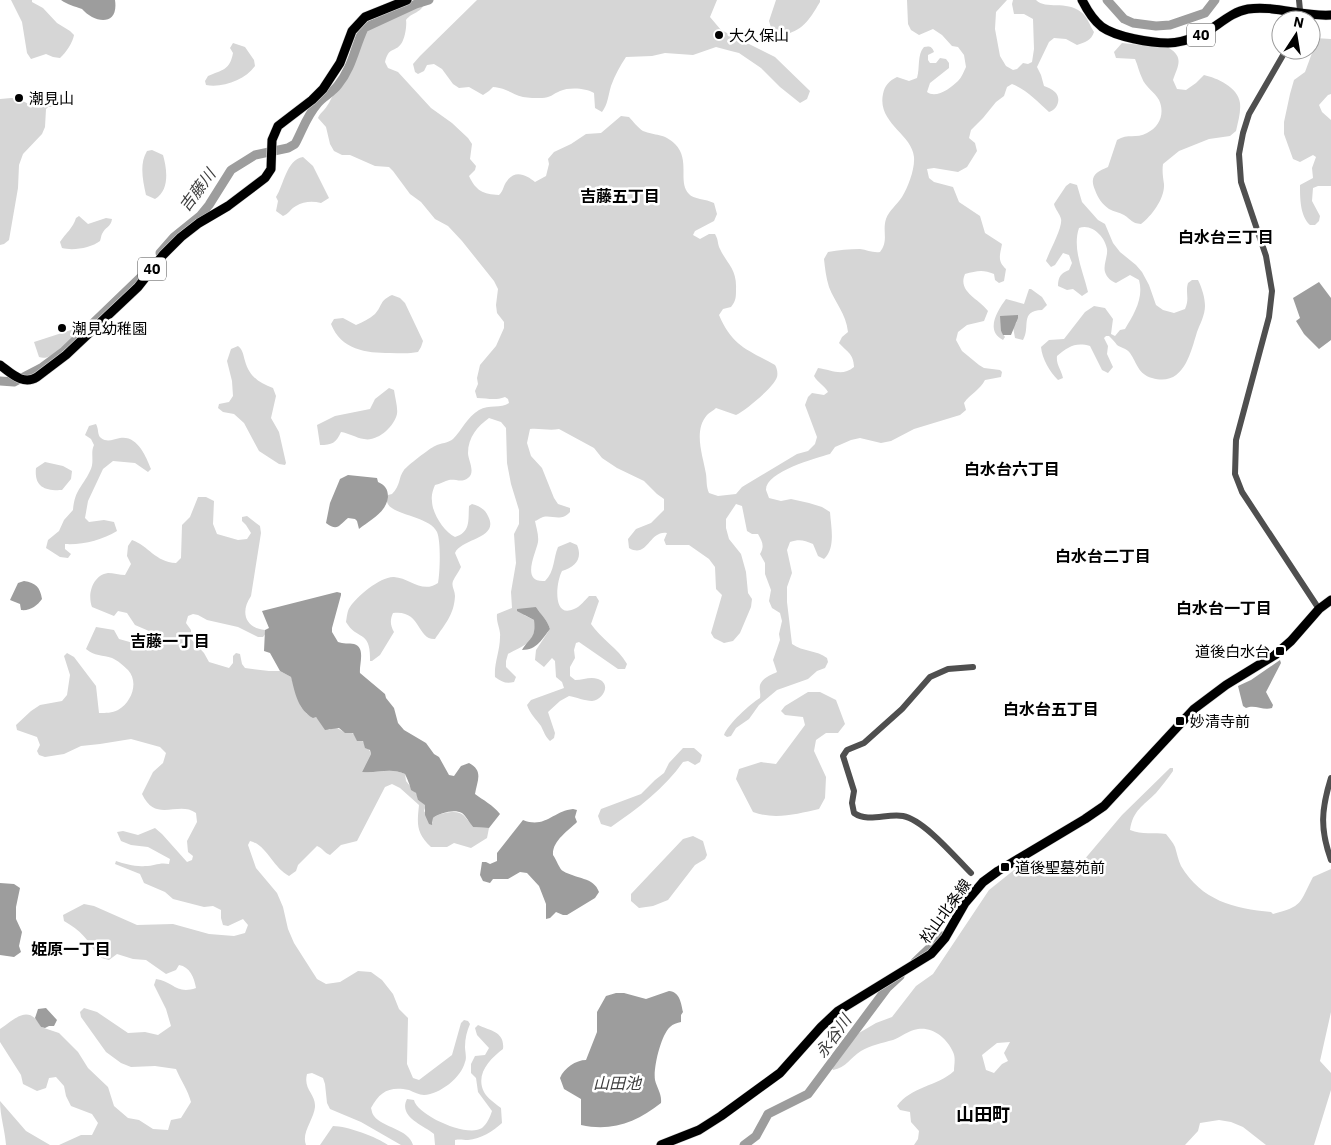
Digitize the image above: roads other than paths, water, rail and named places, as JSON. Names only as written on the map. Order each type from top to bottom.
[{"type":"main road","name":"40","points":[[0,365],[21,379],[33,379],[66,355],[138,287],[163,255],[181,237],[262,181],[271,169],[274,134],[278,126],[312,100],[323,89],[340,63],[352,31],[357,24],[373,13],[407,0]]},
{"type":"main road","name":"40","points":[[1082,0],[1092,18],[1109,32],[1122,36],[1167,43],[1180,42],[1203,34],[1245,10],[1264,8],[1300,10]]},
{"type":"main road","name":"松山北条線","points":[[661,1145],[698,1130],[727,1112],[780,1073],[838,1011],[931,954],[945,938],[965,903],[983,882],[1104,806],[1194,709],[1226,685],[1275,655],[1291,641],[1318,609],[1331,600]]},
{"type":"street","points":[[1280,60],[1251,109],[1243,133],[1239,154],[1241,182],[1266,256],[1272,291],[1269,317],[1236,440],[1235,474],[1242,492],[1318,609]]},
{"type":"street","points":[[971,873],[923,826],[911,819],[897,816],[863,817],[854,813],[852,803],[854,791],[844,756],[847,750],[861,745],[868,740],[910,700],[930,677],[948,669],[973,667]]},
{"type":"street","points":[[1331,778],[1324,801],[1322,818],[1324,840],[1331,860]]},
{"type":"water","points":[[61,0],[115,0],[115,9],[113,15],[109,18],[105,20],[99,19]]},
{"type":"water","points":[[1319,282],[1331,298],[1331,340],[1319,349],[1304,334],[1296,321],[1300,318],[1293,298]]},
{"type":"water","points":[[1018,315],[1011,335],[1003,335],[1000,316]]},
{"type":"water","points":[[348,475],[377,478],[378,482],[387,490],[387,503],[381,512],[359,529],[355,519],[348,518],[336,527],[326,523],[330,503],[340,479]]},
{"type":"water","points":[[24,581],[37,586],[42,599],[33,608],[21,610],[20,604],[10,600],[18,583]]},
{"type":"water","points":[[337,592],[341,593],[341,595],[332,632],[338,642],[358,646],[361,652],[360,673],[385,694],[394,708],[398,723],[404,730],[426,743],[434,754],[439,757],[449,775],[454,776],[461,766],[469,763],[477,769],[478,777],[475,794],[500,814],[489,828],[473,827],[462,813],[455,811],[436,816],[433,818],[432,825],[429,824],[425,815],[425,805],[418,800],[416,793],[411,790],[405,774],[394,771],[362,772],[371,754],[370,750],[365,748],[363,741],[357,741],[353,733],[345,733],[339,728],[325,730],[316,717],[313,718],[308,715],[298,700],[291,677],[280,671],[270,653],[264,651],[265,630],[269,628],[262,611]]},
{"type":"water","points":[[536,607],[550,629],[535,646],[522,650],[532,637],[534,620],[517,611],[517,609]]},
{"type":"water","points":[[1280,660],[1281,663],[1266,692],[1273,705],[1272,708],[1246,708],[1243,706],[1238,686],[1251,680]]},
{"type":"water","points":[[566,810],[577,810],[575,817],[577,822],[555,845],[553,855],[562,870],[589,881],[597,887],[599,892],[595,898],[567,915],[556,912],[546,919],[546,904],[539,886],[527,873],[520,872],[508,879],[493,879],[490,883],[483,881],[480,875],[482,862],[490,864],[497,861],[497,853],[523,820],[531,822],[543,821]]},
{"type":"water","points":[[0,883],[14,884],[20,888],[16,907],[16,919],[22,932],[19,946],[21,952],[14,957],[0,955]]},
{"type":"water","name":"山田池","points":[[669,991],[676,993],[678,996],[683,1012],[681,1022],[670,1027],[658,1052],[655,1080],[661,1097],[661,1103],[652,1110],[624,1124],[603,1127],[581,1125],[581,1099],[564,1089],[560,1078],[571,1065],[578,1061],[586,1060],[597,1032],[597,1012],[606,996],[624,993],[646,999]]},
{"type":"water","points":[[46,1008],[57,1020],[54,1026],[45,1028],[41,1027],[35,1018],[38,1009]]},
{"type":"waterway","name":"吉藤川","points":[[160,253],[174,237],[200,216],[231,170],[255,155],[288,148],[295,144],[314,108],[343,78],[364,28],[429,0]]},
{"type":"waterway","name":"吉藤川","points":[[1107,0],[1124,19],[1133,23],[1156,26],[1170,25],[1205,13],[1215,0]]},
{"type":"waterway","name":"吉藤川","points":[[0,381],[14,382],[41,368],[64,351],[143,275]]},
{"type":"waterway","name":"永谷川","points":[[915,962],[942,936]]},
{"type":"waterway","name":"永谷川","points":[[744,1145],[756,1136],[768,1114],[808,1094],[887,988],[900,976]]},
{"type":"place","name":"大久保山","points":[[719,35]]},
{"type":"place","name":"潮見山","points":[[19,98]]},
{"type":"place","name":"潮見幼稚園","points":[[62,328]]},
{"type":"place","name":"道後白水台","points":[[1280,651]]},
{"type":"place","name":"妙清寺前","points":[[1180,721]]},
{"type":"place","name":"道後聖墓苑前","points":[[1005,867]]},
{"type":"district","name":"吉藤五丁目","points":[[620,196]]},
{"type":"district","name":"白水台三丁目","points":[[1226,237]]},
{"type":"district","name":"白水台六丁目","points":[[1012,469]]},
{"type":"district","name":"白水台二丁目","points":[[1103,556]]},
{"type":"district","name":"白水台一丁目","points":[[1224,608]]},
{"type":"district","name":"吉藤一丁目","points":[[170,641]]},
{"type":"district","name":"白水台五丁目","points":[[1051,709]]},
{"type":"district","name":"姫原一丁目","points":[[71,949]]},
{"type":"district","name":"山田町","points":[[983,1114]]}]
